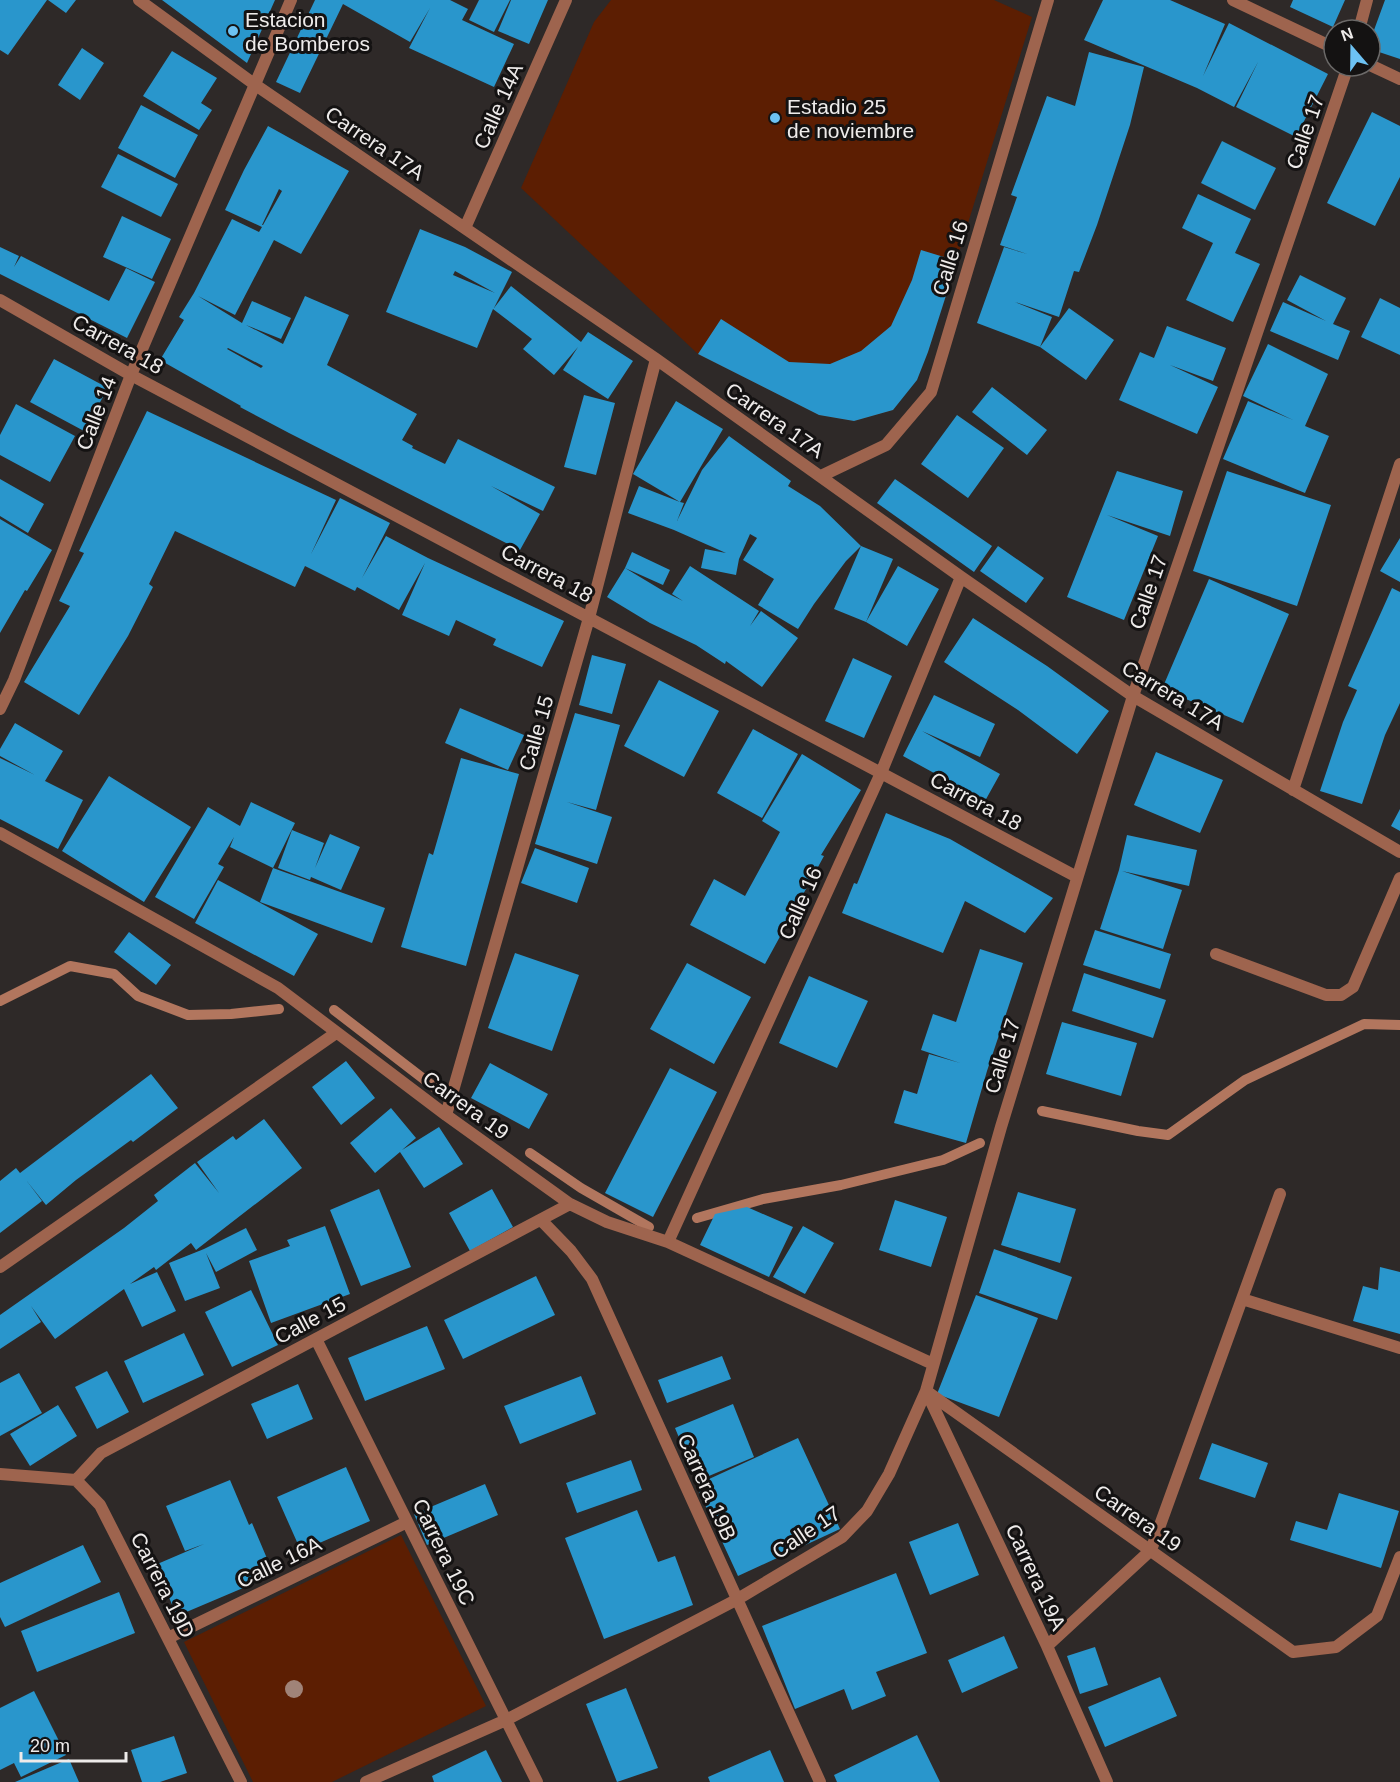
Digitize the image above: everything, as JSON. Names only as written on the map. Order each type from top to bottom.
[{"type":"street","name":"Carrera 17A","points":[[139,0],[254,84],[656,359],[961,577],[1133,696],[1400,852]]},
{"type":"street","name":"Calle 14","points":[[0,709],[14,680],[131,375],[291,0]]},
{"type":"street","name":"Calle 14A","points":[[465,228],[566,0]]},
{"type":"street","name":"Calle 16","points":[[821,476],[885,445],[931,392],[1048,0]]},
{"type":"street","points":[[1233,0],[1322,42]]},
{"type":"street","points":[[1362,18],[1367,0]]},
{"type":"street","points":[[1382,70],[1400,79]]},
{"type":"street","name":"Calle 17","points":[[366,1782],[506,1720],[736,1600],[842,1537],[867,1511],[889,1474],[926,1391],[1001,1127],[1133,696],[1344,78]]},
{"type":"street","name":"Carrera 18","points":[[0,300],[131,375],[1077,877]]},
{"type":"street","name":"Calle 15","points":[[446,1115],[589,618],[656,359]]},
{"type":"street","points":[[1293,790],[1400,465]]},
{"type":"street","name":"Calle 16","points":[[668,1242],[881,773],[961,577]]},
{"type":"street","name":"Carrera 19","points":[[0,833],[278,988],[446,1115],[570,1204],[607,1222],[668,1242],[933,1364]]},
{"type":"street","points":[[1216,954],[1326,995],[1341,994],[1353,987],[1400,878]]},
{"type":"street","points":[[0,1267],[336,1033]]},
{"type":"street","points":[[1047,1646],[1151,1550],[1280,1194]]},
{"type":"street","name":"Calle 15","points":[[76,1480],[101,1453],[570,1204]]},
{"type":"street","name":"Carrera 19B","points":[[541,1220],[571,1251],[592,1279],[820,1782]]},
{"type":"street","points":[[1242,1299],[1400,1348]]},
{"type":"street","name":"Carrera 19C","points":[[316,1339],[537,1782]]},
{"type":"street","name":"Carrera 19","points":[[926,1391],[1293,1652],[1336,1647],[1377,1616],[1400,1557]]},
{"type":"street","name":"Carrera 19A","points":[[926,1391],[1047,1646],[1107,1782]]},
{"type":"street","points":[[0,1474],[76,1480]]},
{"type":"street","name":"Carrera 19D","points":[[76,1480],[100,1505],[241,1782]]},
{"type":"street","name":"Calle 16A","points":[[168,1638],[407,1522]]},
{"type":"shaded area","points":[[611,0],[994,0],[1032,17],[928,352],[893,410],[854,421],[819,415],[698,354],[521,188],[594,22]]},
{"type":"shaded area","points":[[401,1535],[486,1706],[332,1782],[253,1782],[184,1642]]},
{"type":"building","points":[[0,0],[47,0],[8,55],[0,50]]},
{"type":"building","points":[[48,0],[76,0],[66,13]]},
{"type":"building","name":"Estacion de Bomberos","points":[[162,0],[275,0],[247,63]]},
{"type":"building","points":[[315,0],[450,0],[468,9],[462,20],[514,44],[494,87],[409,48],[430,8],[410,42],[343,4],[300,93],[276,82]]},
{"type":"building","points":[[479,0],[510,0],[494,32],[469,20]]},
{"type":"building","points":[[511,0],[548,0],[529,44],[498,31]]},
{"type":"building","points":[[1103,0],[1170,0],[1225,24],[1203,76],[1229,23],[1322,71],[1322,78],[1326,78],[1296,137],[1236,107],[1258,62],[1234,107],[1197,88],[1084,40]]},
{"type":"building","points":[[1293,0],[1345,0],[1337,18],[1322,18],[1322,22],[1290,7]]},
{"type":"building","points":[[1385,0],[1400,0],[1400,59],[1382,53],[1382,18],[1378,18]]},
{"type":"building","points":[[82,48],[104,63],[80,100],[58,85]]},
{"type":"building","points":[[172,51],[217,78],[201,103],[212,110],[199,130],[143,96]]},
{"type":"building","points":[[1089,52],[1144,67],[1130,125],[1097,225],[1079,272],[1074,271],[1059,317],[1015,302],[1052,317],[1040,347],[977,323],[1004,247],[1027,254],[1000,245],[1017,197],[1011,195],[1047,96],[1075,106]]},
{"type":"building","points":[[141,105],[198,135],[175,178],[118,148]]},
{"type":"building","points":[[1372,112],[1400,126],[1400,177],[1375,226],[1327,203]]},
{"type":"building","points":[[268,126],[349,171],[301,254],[274,240],[235,315],[198,296],[242,323],[252,301],[291,318],[281,339],[246,325],[283,344],[305,296],[349,315],[327,365],[417,414],[402,440],[413,446],[412,448],[445,464],[458,439],[555,487],[543,511],[491,486],[540,514],[520,550],[289,433],[160,360],[184,320],[179,317],[232,219],[259,232],[262,227],[225,210]],"holes":[[[279,189],[282,191],[262,225]],[[228,348],[263,366],[261,368]]]},
{"type":"building","points":[[1222,141],[1276,168],[1255,210],[1201,183]]},
{"type":"building","points":[[118,154],[178,184],[161,217],[101,187]]},
{"type":"building","points":[[1198,194],[1251,219],[1235,253],[1260,264],[1233,322],[1186,300],[1213,243],[1182,228]]},
{"type":"building","points":[[122,216],[171,239],[152,279],[103,257]]},
{"type":"building","points":[[420,229],[465,247],[512,272],[494,308],[511,286],[581,342],[588,332],[633,361],[608,399],[563,370],[578,347],[554,375],[523,349],[532,339],[493,309],[477,348],[386,312]],"holes":[[[455,271],[495,293],[453,275]]]},
{"type":"building","points":[[0,247],[19,256],[14,267],[21,256],[109,301],[126,268],[155,282],[127,338],[0,274]]},
{"type":"building","points":[[921,250],[957,261],[917,380],[893,410],[854,421],[819,415],[698,354],[721,319],[789,362],[830,364],[861,351],[891,326],[912,280]]},
{"type":"building","points":[[1300,275],[1346,298],[1333,324],[1350,331],[1338,360],[1270,331],[1283,302],[1326,321],[1287,300]]},
{"type":"building","points":[[1380,298],[1400,308],[1400,355],[1361,337]]},
{"type":"building","points":[[1069,308],[1114,340],[1086,380],[1040,347]]},
{"type":"building","points":[[1167,326],[1226,348],[1213,381],[1170,365],[1218,387],[1197,434],[1119,400],[1140,352],[1154,358]]},
{"type":"building","points":[[1268,344],[1328,374],[1305,426],[1329,436],[1305,493],[1223,459],[1248,401],[1293,420],[1243,396]]},
{"type":"building","points":[[54,359],[108,388],[84,431],[30,402]]},
{"type":"building","points":[[992,387],[1047,430],[1027,455],[972,412]]},
{"type":"building","points":[[584,395],[615,403],[596,475],[564,467]]},
{"type":"building","points":[[676,401],[723,429],[680,502],[633,474]]},
{"type":"building","points":[[16,404],[75,436],[50,482],[0,455],[0,435]]},
{"type":"building","points":[[147,411],[336,500],[311,554],[340,498],[390,523],[362,578],[386,536],[564,621],[542,667],[493,645],[496,639],[456,620],[449,636],[402,615],[425,563],[399,610],[357,587],[355,591],[305,566],[295,587],[175,531],[149,584],[153,587],[128,636],[79,715],[24,682],[70,606],[59,601],[84,553],[79,551]]},
{"type":"building","points":[[957,415],[1004,448],[968,498],[921,464]]},
{"type":"building","points":[[729,436],[791,481],[788,486],[820,506],[861,546],[846,561],[798,629],[758,605],[774,579],[743,560],[757,538],[750,534],[739,559],[736,575],[701,568],[705,549],[726,553],[628,513],[639,486],[684,503],[677,521],[702,470]]},
{"type":"building","points":[[1117,471],[1183,491],[1170,536],[1107,515],[1158,536],[1124,620],[1067,597]]},
{"type":"building","points":[[1227,471],[1331,505],[1297,606],[1193,571]]},
{"type":"building","points":[[0,479],[44,504],[28,533],[0,516]]},
{"type":"building","points":[[895,479],[992,546],[974,572],[877,503]]},
{"type":"building","points":[[0,519],[52,550],[0,633]]},
{"type":"building","points":[[1400,538],[1400,582],[1380,571]]},
{"type":"building","points":[[861,546],[893,559],[866,622],[834,609]]},
{"type":"building","points":[[998,546],[1044,578],[1026,603],[980,571]]},
{"type":"building","points":[[632,552],[670,570],[663,585],[625,568]]},
{"type":"building","points":[[690,566],[759,611],[750,626],[761,611],[798,638],[762,687],[726,661],[725,664],[696,645],[650,623],[607,597],[625,568],[683,601],[672,594]]},
{"type":"building","points":[[898,566],[939,589],[907,646],[866,622]]},
{"type":"building","points":[[1209,579],[1289,614],[1243,723],[1162,689]]},
{"type":"building","points":[[1392,588],[1400,592],[1400,703],[1385,735],[1362,804],[1320,791],[1343,722],[1357,690],[1348,686]]},
{"type":"building","points":[[973,618],[1047,666],[1109,711],[1077,754],[1018,710],[944,662]]},
{"type":"building","points":[[592,655],[626,664],[612,714],[579,705]]},
{"type":"building","points":[[853,658],[892,676],[864,738],[825,721]]},
{"type":"building","points":[[659,680],[719,711],[684,777],[624,746]]},
{"type":"building","points":[[934,695],[995,724],[980,757],[922,731],[1000,774],[985,801],[903,756]]},
{"type":"building","points":[[460,708],[524,735],[508,770],[445,743]]},
{"type":"building","points":[[575,713],[620,725],[596,810],[567,802],[612,817],[597,864],[535,844]]},
{"type":"building","points":[[15,723],[63,751],[45,781],[83,800],[58,849],[0,819],[0,758],[35,775],[0,756],[0,749]]},
{"type":"building","points":[[753,729],[798,754],[762,818],[717,793]]},
{"type":"building","points":[[1156,752],[1223,780],[1200,833],[1134,805]]},
{"type":"building","points":[[802,754],[861,790],[821,855],[824,856],[765,964],[690,925],[714,879],[745,896],[780,832],[762,821]]},
{"type":"building","points":[[461,758],[519,774],[466,966],[401,947],[429,853],[433,855]]},
{"type":"building","points":[[109,776],[191,827],[144,902],[62,851]]},
{"type":"building","points":[[251,802],[295,823],[273,868],[230,847],[234,837],[218,864],[224,867],[194,919],[155,897],[208,807],[240,826]]},
{"type":"building","points":[[1400,809],[1400,831],[1391,826]]},
{"type":"building","points":[[886,813],[950,839],[1053,898],[1025,933],[965,901],[943,953],[842,913],[854,883],[857,884]]},
{"type":"building","points":[[292,830],[324,843],[315,868],[330,834],[360,847],[341,890],[311,877],[310,880],[278,868]]},
{"type":"building","points":[[1127,835],[1197,850],[1189,886],[1122,871],[1182,890],[1163,949],[1100,929],[1119,870]]},
{"type":"building","points":[[535,848],[589,868],[577,903],[521,883]]},
{"type":"building","points":[[273,868],[385,908],[372,943],[260,902]]},
{"type":"building","points":[[218,880],[318,934],[294,976],[195,923]]},
{"type":"building","points":[[1095,930],[1171,954],[1160,989],[1083,965]]},
{"type":"building","points":[[129,932],[171,965],[156,985],[114,952]]},
{"type":"building","points":[[980,949],[1023,963],[966,1143],[894,1123],[904,1090],[917,1094],[929,1054],[960,1063],[921,1050],[933,1014],[956,1022]]},
{"type":"building","points":[[515,953],[579,975],[552,1051],[488,1028]]},
{"type":"building","points":[[687,963],[751,997],[714,1064],[650,1029]]},
{"type":"building","points":[[1084,973],[1166,1000],[1153,1038],[1072,1011]]},
{"type":"building","points":[[809,976],[868,1001],[837,1068],[779,1043]]},
{"type":"building","points":[[1062,1022],[1137,1043],[1121,1096],[1046,1074]]},
{"type":"building","points":[[346,1061],[375,1098],[341,1125],[312,1087]]},
{"type":"building","points":[[490,1063],[548,1094],[529,1129],[471,1098]]},
{"type":"building","points":[[670,1068],[717,1092],[653,1217],[605,1193]]},
{"type":"building","points":[[151,1074],[178,1108],[133,1142],[131,1140],[76,1180],[46,1205],[26,1180],[42,1201],[0,1233],[0,1181],[16,1168],[20,1173]]},
{"type":"building","points":[[391,1108],[416,1138],[402,1150],[439,1127],[463,1164],[424,1188],[400,1152],[375,1173],[350,1143]]},
{"type":"building","points":[[264,1119],[302,1168],[196,1250],[191,1243],[156,1270],[154,1267],[130,1284],[157,1272],[176,1311],[142,1327],[124,1289],[55,1339],[31,1306],[41,1322],[0,1349],[0,1315],[124,1228],[158,1201],[154,1195],[195,1163],[219,1193],[197,1162],[233,1136],[236,1140]]},
{"type":"building","points":[[379,1189],[411,1267],[361,1286],[330,1210]]},
{"type":"building","points":[[492,1189],[513,1227],[470,1251],[449,1213]]},
{"type":"building","points":[[1018,1192],[1076,1209],[1060,1263],[1001,1245]]},
{"type":"building","points":[[895,1200],[947,1217],[931,1267],[879,1250]]},
{"type":"building","points":[[747,1207],[793,1227],[769,1277],[700,1245],[715,1214]]},
{"type":"building","points":[[325,1226],[350,1294],[271,1323],[249,1261],[290,1246],[287,1240]]},
{"type":"building","points":[[803,1226],[834,1243],[805,1294],[773,1277]]},
{"type":"building","points":[[246,1228],[257,1250],[216,1272],[206,1253],[220,1288],[185,1301],[169,1263]]},
{"type":"building","points":[[994,1249],[1072,1277],[1057,1320],[979,1293]]},
{"type":"building","points":[[1380,1267],[1400,1272],[1400,1334],[1353,1321],[1363,1286],[1378,1290]]},
{"type":"building","points":[[536,1276],[555,1315],[463,1359],[444,1320]]},
{"type":"building","points":[[251,1290],[278,1345],[232,1367],[205,1312]]},
{"type":"building","points":[[976,1295],[1038,1318],[999,1417],[937,1394]]},
{"type":"building","points":[[427,1326],[445,1369],[365,1401],[348,1358]]},
{"type":"building","points":[[184,1333],[204,1375],[143,1403],[124,1361]]},
{"type":"building","points":[[722,1356],[731,1379],[667,1403],[658,1380]]},
{"type":"building","points":[[107,1371],[129,1412],[97,1429],[75,1387]]},
{"type":"building","points":[[19,1373],[42,1413],[0,1436],[0,1383]]},
{"type":"building","points":[[581,1376],[596,1414],[520,1444],[504,1406]]},
{"type":"building","points":[[298,1384],[313,1419],[267,1439],[251,1404]]},
{"type":"building","points":[[733,1404],[754,1457],[697,1481],[675,1428]]},
{"type":"building","points":[[58,1405],[77,1436],[30,1466],[10,1434]]},
{"type":"building","points":[[798,1438],[840,1529],[738,1576],[696,1485]]},
{"type":"building","points":[[1212,1443],[1268,1463],[1255,1498],[1199,1479]]},
{"type":"building","points":[[631,1460],[642,1490],[577,1513],[566,1483]]},
{"type":"building","points":[[346,1467],[370,1521],[301,1551],[277,1497]]},
{"type":"building","points":[[230,1480],[249,1525],[252,1523],[274,1575],[177,1616],[155,1565],[204,1544],[185,1551],[166,1506]]},
{"type":"building","points":[[485,1484],[498,1515],[427,1545],[414,1514]]},
{"type":"building","points":[[1339,1493],[1399,1511],[1381,1568],[1290,1540],[1296,1521],[1327,1530]]},
{"type":"building","points":[[637,1510],[658,1562],[675,1556],[693,1605],[604,1639],[565,1538]]},
{"type":"building","points":[[958,1523],[979,1575],[930,1595],[909,1542]]},
{"type":"building","points":[[83,1545],[101,1582],[5,1627],[0,1617],[0,1583]]},
{"type":"building","points":[[896,1573],[927,1653],[876,1672],[886,1696],[852,1710],[844,1689],[795,1709],[762,1626]]},
{"type":"building","points":[[119,1592],[135,1633],[37,1672],[21,1631]]},
{"type":"building","points":[[1004,1636],[1018,1668],[962,1693],[948,1660]]},
{"type":"building","points":[[1095,1647],[1108,1685],[1080,1694],[1067,1656]]},
{"type":"building","points":[[1160,1677],[1177,1716],[1105,1747],[1088,1707]]},
{"type":"building","points":[[626,1688],[658,1768],[617,1782],[586,1704]]},
{"type":"building","points":[[34,1691],[66,1755],[21,1777],[14,1763],[0,1770],[0,1708]]},
{"type":"building","points":[[917,1735],[940,1782],[837,1782],[834,1775]]},
{"type":"building","points":[[174,1736],[187,1773],[160,1782],[142,1782],[131,1750]]},
{"type":"building","points":[[486,1750],[502,1782],[434,1782],[432,1776]]},
{"type":"building","points":[[770,1750],[784,1782],[710,1782],[708,1777]]},
{"type":"building","points":[[69,1759],[79,1782],[15,1782]]},
{"type":"waterway","points":[[0,1001],[70,966],[114,974],[138,996],[188,1015],[231,1014],[279,1009]]},
{"type":"waterway","points":[[334,1010],[438,1090]]},
{"type":"waterway","points":[[1042,1111],[1168,1135],[1245,1080],[1364,1024],[1400,1025]]},
{"type":"waterway","points":[[697,1218],[763,1199],[841,1185],[943,1160],[980,1143]]},
{"type":"waterway","points":[[530,1153],[581,1188],[649,1227]]},
{"type":"place","name":"Estacion de Bomberos","points":[[233,31]]},
{"type":"place","name":"Estadio 25 de noviembre","points":[[775,118]]}]
